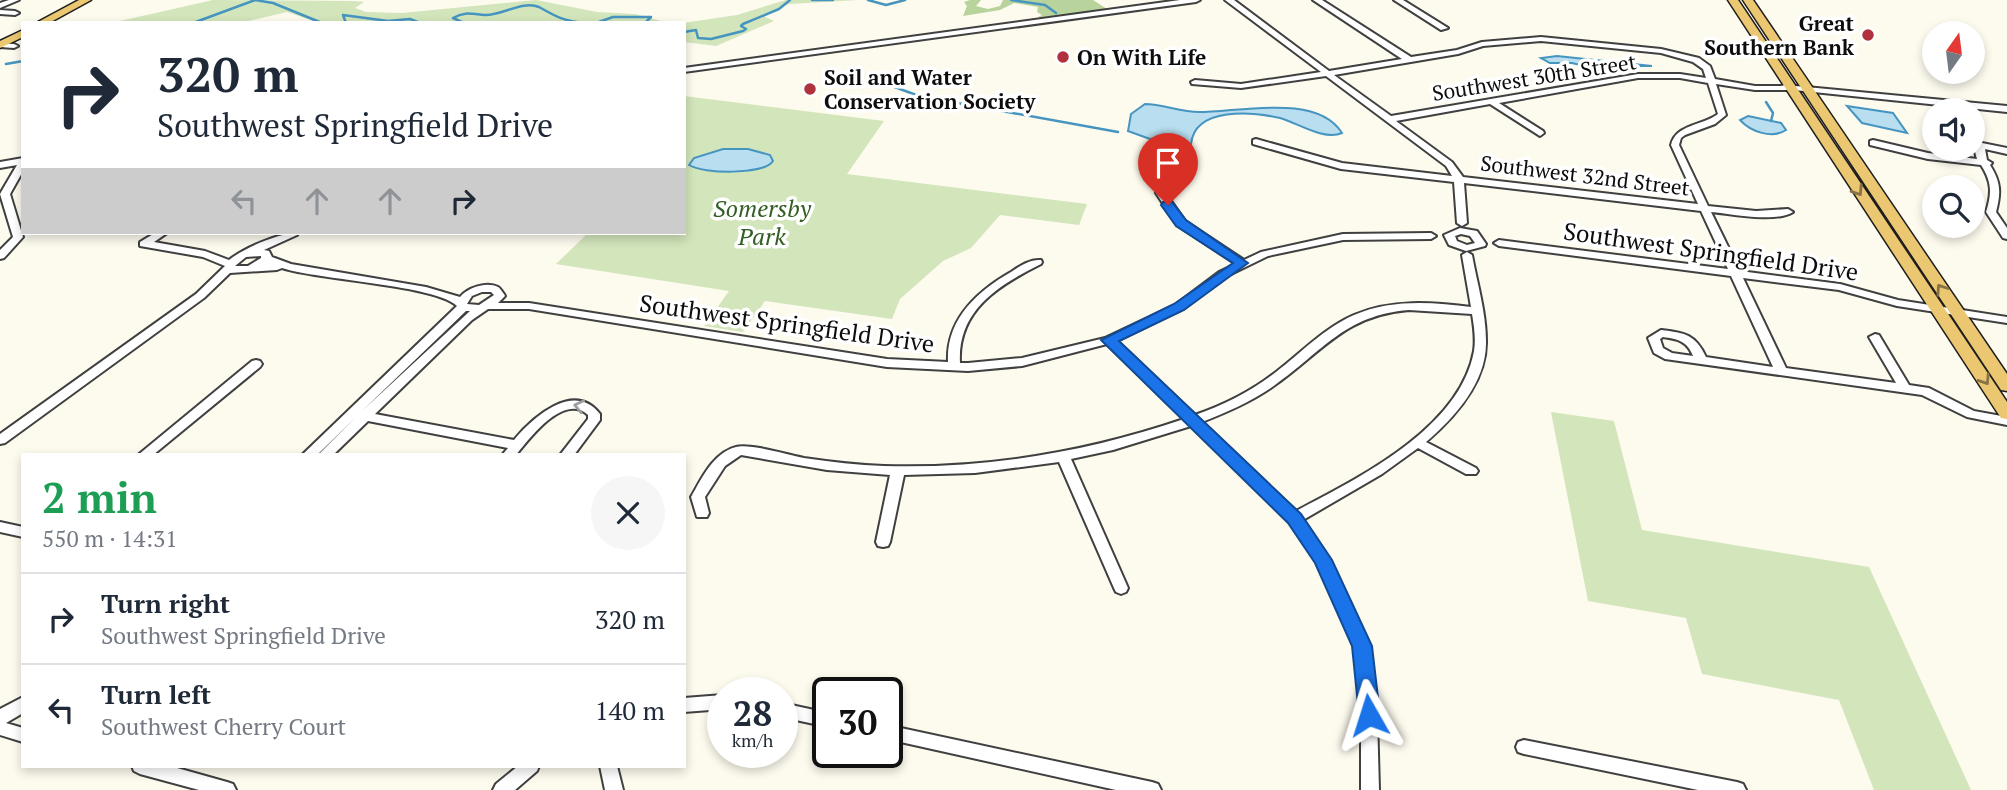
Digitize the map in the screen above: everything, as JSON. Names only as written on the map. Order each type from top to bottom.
[{"type":"main road","points":[[45,21],[86,0]]},
{"type":"main road","points":[[62,21],[102,0]]},
{"type":"main road","points":[[1733,0],[2007,414]]},
{"type":"main road","points":[[1748,0],[2007,386]]},
{"type":"main road","points":[[0,45],[21,34]]},
{"type":"main road","points":[[0,54],[18,44]]},
{"type":"street","points":[[0,6],[15,0]]},
{"type":"street","points":[[686,70],[1196,0]]},
{"type":"street","points":[[1229,0],[1449,164],[1459,179],[1480,350],[1473,376],[1456,403],[1418,443],[1369,478],[1295,518]]},
{"type":"street","points":[[1317,0],[1408,59]]},
{"type":"street","points":[[1398,0],[1444,28]]},
{"type":"street","points":[[0,12],[15,13]]},
{"type":"street","points":[[1195,82],[1255,85],[1458,52],[1482,44],[1541,39],[1680,54],[1703,65],[1722,115],[1715,122],[1684,131],[1677,137],[1675,145],[1685,172],[1707,209],[1780,370]]},
{"type":"street","points":[[0,45],[18,44]]},
{"type":"street","name":"Southwest 30th Street","points":[[1390,119],[1638,76],[1710,79],[1755,88],[1807,90],[1922,102]]},
{"type":"street","points":[[1491,101],[1540,133]]},
{"type":"street","name":"Southwest 30th Street","points":[[1985,108],[2007,110]]},
{"type":"street","name":"Southwest 32nd Street","points":[[1256,142],[1327,164],[1707,209],[1769,215],[1788,212]]},
{"type":"street","points":[[1873,142],[1928,156],[1987,163]]},
{"type":"street","points":[[1985,147],[2007,151]]},
{"type":"street","points":[[0,165],[21,160]]},
{"type":"street","points":[[1985,160],[2002,184],[1991,212],[2007,236]]},
{"type":"street","points":[[0,256],[18,237],[5,194],[21,164]]},
{"type":"street","points":[[1161,193],[1181,223],[1242,263]]},
{"type":"street","points":[[11,212],[21,210]]},
{"type":"street","points":[[144,244],[159,235]]},
{"type":"street","points":[[200,296],[229,266],[248,253],[290,235]]},
{"type":"street","points":[[0,440],[200,296],[267,257],[290,235]]},
{"type":"street","name":"Southwest Springfield Drive","points":[[471,292],[494,289],[500,296],[529,306],[860,359],[954,366],[1022,362],[1109,340],[1179,307],[1242,263],[1291,247],[1343,237],[1431,236],[1840,286],[1897,303],[2007,320]]},
{"type":"street","points":[[144,244],[205,254],[248,253],[267,257],[289,267]]},
{"type":"street","points":[[205,254],[229,266],[248,269],[289,267],[426,290],[453,297],[462,305]]},
{"type":"street","points":[[954,366],[952,353],[965,315],[990,289],[1037,262]]},
{"type":"street","points":[[426,290],[471,292]]},
{"type":"street","points":[[328,453],[471,292]]},
{"type":"street","points":[[312,453],[500,296]]},
{"type":"street","name":"Southwest Springfield Drive","points":[[462,305],[529,306]]},
{"type":"street","points":[[702,513],[698,497],[719,462],[730,452],[740,450],[838,467],[898,470],[973,469],[1064,458],[1194,420],[1237,402],[1277,378],[1321,341],[1370,313],[1409,306],[1475,311]]},
{"type":"street","points":[[1875,337],[1904,387]]},
{"type":"street","points":[[1109,340],[1295,518],[1323,560],[1362,646],[1369,715],[1370,790]]},
{"type":"street","points":[[1701,360],[1925,391],[1970,414],[2007,421]]},
{"type":"street","points":[[147,453],[256,364]]},
{"type":"street","points":[[359,415],[513,450],[545,414],[568,404],[587,407],[594,415],[594,420],[569,453]]},
{"type":"street","points":[[1418,443],[1471,471]]},
{"type":"street","points":[[1064,458],[1121,588]]},
{"type":"street","points":[[883,542],[898,470]]},
{"type":"street","points":[[0,527],[21,532]]},
{"type":"street","points":[[686,705],[707,703]]},
{"type":"street","points":[[0,718],[21,705]]},
{"type":"street","points":[[0,729],[21,734]]},
{"type":"street","points":[[903,736],[1152,790]]},
{"type":"street","points":[[1524,747],[1737,790]]},
{"type":"street","points":[[147,768],[227,790]]},
{"type":"street","points":[[502,790],[529,768]]},
{"type":"street","points":[[608,768],[614,790]]},
{"type":"green space","points":[[213,0],[355,1],[364,2],[355,8],[366,12],[402,13],[536,0],[597,12],[635,14],[661,21],[313,21],[287,12],[249,21],[120,21]]},
{"type":"green space","points":[[786,0],[859,0],[789,4],[761,15],[774,21],[716,46],[686,42],[686,23],[737,15]]},
{"type":"green space","points":[[981,0],[976,6],[988,9],[1000,6],[1003,0],[1093,0],[1107,9],[1041,18],[1038,17],[1042,15],[1037,12],[1038,7],[1014,3],[1000,10],[963,16],[967,6],[964,2]]},
{"type":"green space","name":"Somersby Park","points":[[686,96],[884,121],[847,174],[1087,204],[1079,225],[1000,215],[971,248],[943,261],[900,299],[892,319],[765,301],[743,332],[704,326],[729,291],[556,264],[586,235],[686,235]]},
{"type":"green space","points":[[1551,412],[1614,421],[1642,530],[1869,567],[1971,790],[1874,790],[1839,700],[1702,674],[1686,618],[1588,601]]},
{"type":"water","points":[[1557,56],[1652,66],[1628,66],[1608,72],[1572,63],[1550,63],[1541,58]]},
{"type":"water","points":[[1145,104],[1199,112],[1256,108],[1297,109],[1315,113],[1330,121],[1342,133],[1327,135],[1269,116],[1227,114],[1203,123],[1195,132],[1191,144],[1172,147],[1128,131],[1131,114]]},
{"type":"water","points":[[1847,106],[1893,113],[1907,133],[1862,123]]},
{"type":"water","points":[[1748,116],[1781,123],[1786,130],[1774,134],[1756,131],[1740,120]]},
{"type":"water","points":[[723,149],[748,149],[770,155],[773,161],[758,169],[733,172],[707,170],[689,165],[694,158]]},
{"type":"waterway","points":[[198,21],[255,0],[273,3],[317,21]]},
{"type":"waterway","points":[[686,32],[696,30],[698,38],[711,39],[743,31],[746,29],[741,26],[743,24],[779,9],[790,0]]},
{"type":"waterway","points":[[812,0],[833,0]]},
{"type":"waterway","points":[[868,0],[886,5],[905,0]]},
{"type":"waterway","points":[[1011,0],[1045,5],[1056,13]]},
{"type":"waterway","points":[[460,21],[453,18],[465,14],[491,15],[526,5],[539,7],[572,21]]},
{"type":"waterway","points":[[345,21],[343,15],[388,21]]},
{"type":"waterway","points":[[602,21],[613,17],[651,17],[647,21]]},
{"type":"waterway","points":[[388,21],[415,21]]},
{"type":"waterway","points":[[6,64],[21,61]]},
{"type":"waterway","points":[[870,78],[919,96],[1118,132]]},
{"type":"waterway","points":[[1766,102],[1773,113],[1771,121]]},
{"type":"place","name":"Great Southern Bank","points":[[1868,35]]},
{"type":"place","name":"On With Life","points":[[1063,57]]},
{"type":"place","name":"Soil and Water Conservation Society","points":[[810,89]]},
{"type":"route","points":[[1168,205],[1181,223],[1242,263],[1208,284],[1179,307],[1109,340],[1295,518],[1323,560],[1362,646],[1369,715]]}]
